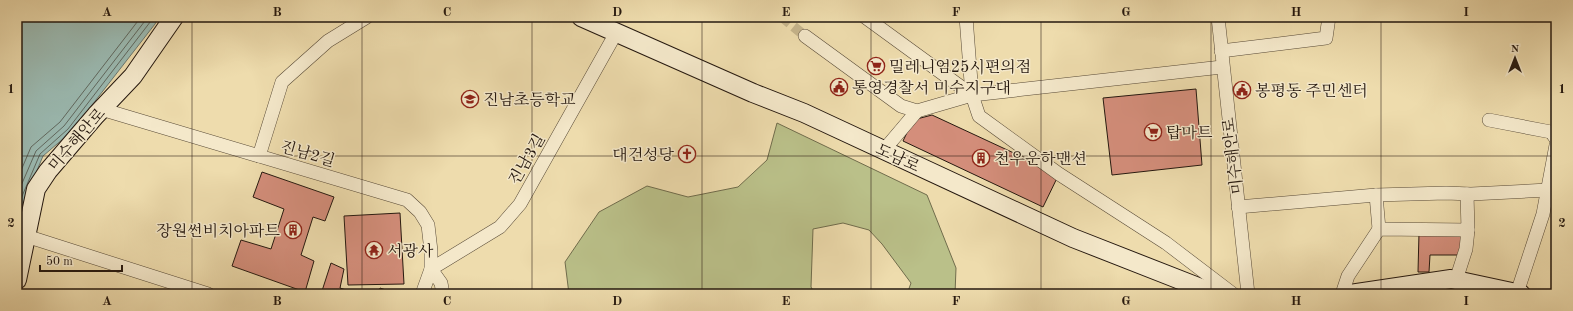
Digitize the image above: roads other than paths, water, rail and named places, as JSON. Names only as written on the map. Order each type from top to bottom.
[{"type":"main road","name":"미수해안로","points":[[17,280],[36,189],[48,170],[101,109],[133,76],[174,17]]},
{"type":"main road","name":"도남로","points":[[581,17],[753,93],[804,113],[1073,238],[1216,294]]},
{"type":"main road","points":[[1350,294],[1451,279],[1519,293]]},
{"type":"street","points":[[259,156],[282,82],[328,41],[367,17]]},
{"type":"street","points":[[865,17],[972,95]]},
{"type":"street","points":[[966,17],[972,95],[979,116],[1059,174],[1166,243],[1233,294]]},
{"type":"street","name":"미수해안로","points":[[1218,17],[1222,67],[1248,294]]},
{"type":"street","points":[[1221,52],[1326,38],[1329,17]]},
{"type":"street","name":"진남3길","points":[[431,269],[500,227],[520,204],[616,33]]},
{"type":"street","points":[[805,36],[901,106],[917,111]]},
{"type":"street","points":[[884,150],[917,111],[972,95],[1222,67]]},
{"type":"street","name":"진남2길","points":[[101,109],[407,200],[420,212],[428,225],[431,251],[431,269],[422,294]]},
{"type":"street","points":[[1489,120],[1551,132],[1556,139]]},
{"type":"street","points":[[1519,293],[1543,214],[1556,145]]},
{"type":"street","points":[[1238,207],[1376,195],[1446,193],[1467,194],[1548,190]]},
{"type":"street","points":[[1456,280],[1466,249],[1468,230],[1467,194]]},
{"type":"street","points":[[1342,294],[1348,276],[1379,229],[1376,195]]},
{"type":"street","points":[[1379,229],[1468,230]]},
{"type":"street","points":[[26,236],[208,294]]},
{"type":"street","points":[[431,269],[440,283],[443,294]]},
{"type":"water","points":[[17,17],[159,17],[71,132],[43,156],[17,218]]},
{"type":"tunnel","points":[[782,17],[805,36]]},
{"type":"place","name":"밀레니엄25시편의점","points":[[876,66]]},
{"type":"place","name":"통영경찰서 미수지구대","points":[[839,87]]},
{"type":"place","name":"봉평동 주민센터","points":[[1242,90]]},
{"type":"place","name":"진남초등학교","points":[[470,99]]},
{"type":"place","name":"탑마트","points":[[1153,132]]},
{"type":"place","name":"대건성당","points":[[687,154]]},
{"type":"place","name":"천우운하맨션","points":[[981,158]]},
{"type":"place","name":"장원썬비치아파트","points":[[293,230]]},
{"type":"place","name":"서광사","points":[[374,250]]}]
